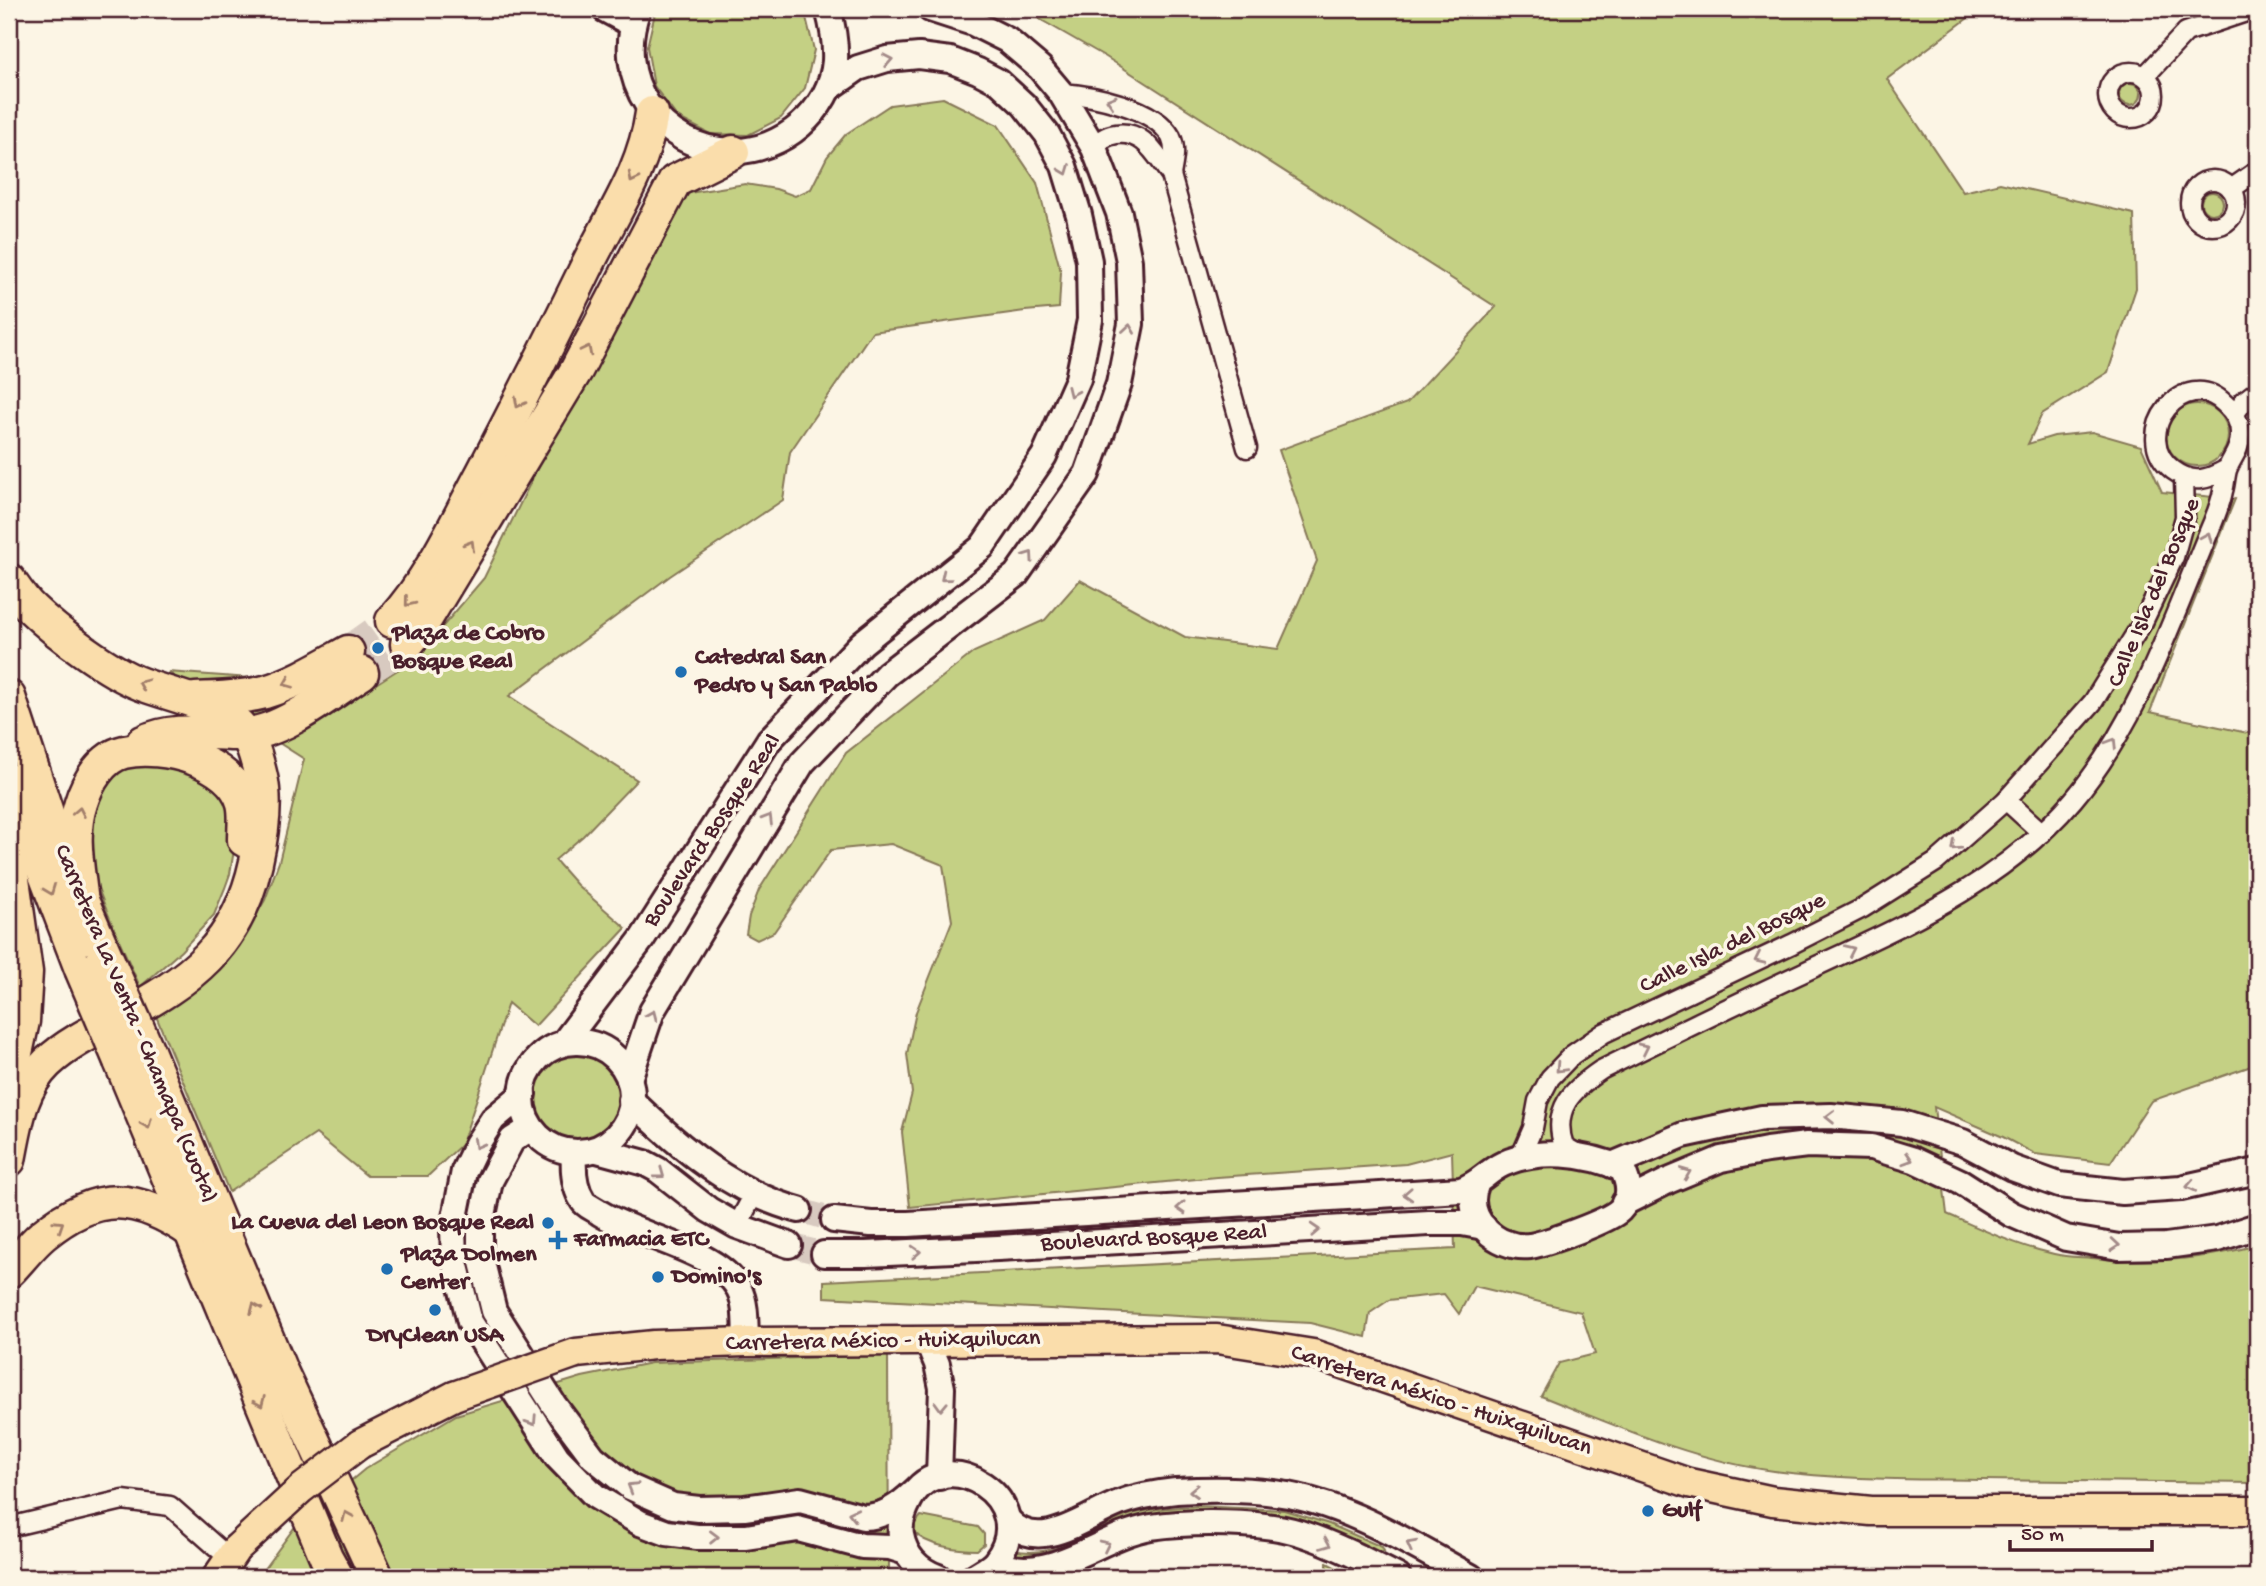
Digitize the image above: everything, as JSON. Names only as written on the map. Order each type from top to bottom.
[{"type":"highway","points":[[438,578],[592,256],[640,164],[648,140],[652,113]]},
{"type":"highway","points":[[400,633],[577,369],[675,181],[733,152]]},
{"type":"highway","points":[[592,256],[626,275]]},
{"type":"highway","points":[[9,580],[31,608],[93,657],[137,683],[215,710],[233,720],[247,734],[256,755],[263,786],[258,850],[251,884],[228,933],[198,968],[150,1001],[77,1040],[47,1064],[24,1096],[9,1160]]},
{"type":"highway","points":[[183,700],[265,692],[355,662],[301,713],[274,759],[263,786]]},
{"type":"highway","name":"Carretera La Venta - Chamapa (Cuota)","points":[[9,696],[56,839],[82,904],[91,958]]},
{"type":"highway","points":[[82,904],[75,839],[80,805],[90,781],[108,761],[150,739],[182,733],[247,734],[265,730],[301,713]]},
{"type":"highway","points":[[10,1082],[44,1049],[70,1031],[146,990],[187,960],[219,925],[238,890],[244,854],[243,803],[225,773],[178,754],[123,752]]},
{"type":"highway","name":"Carretera La Venta - Chamapa (Cuota)","points":[[9,780],[134,1056],[377,1577]]},
{"type":"highway","points":[[9,851],[26,972],[23,1021],[10,1082]]},
{"type":"highway","name":"Carretera La Venta - Chamapa (Cuota)","points":[[134,1056],[150,1130],[170,1185],[192,1232],[257,1396],[337,1577]]},
{"type":"highway","points":[[9,1271],[42,1236],[82,1211],[104,1203],[126,1201],[142,1205],[169,1217],[192,1232]]},
{"type":"main road","points":[[604,9],[635,17],[632,71],[639,94],[652,113],[675,134],[703,147],[733,152],[762,147],[789,135],[811,116],[828,89],[835,63],[835,34],[828,9]]},
{"type":"main road","name":"Boulevard Bosque Real","points":[[630,1090],[652,1011],[802,763],[887,674],[1016,575],[1087,474],[1119,384],[1131,324],[1129,261],[1119,213],[1094,148],[1061,93],[1040,68],[1007,40],[974,23],[930,9]]},
{"type":"main road","name":"Boulevard Bosque Real","points":[[565,1041],[642,939],[769,740],[862,643],[982,547],[1044,456],[1078,379],[1090,320],[1089,261],[1064,166],[1047,134],[1024,105],[999,82],[978,71],[950,60],[919,56],[887,59],[858,68],[828,89]]},
{"type":"main road","points":[[789,1245],[737,1226],[709,1210],[651,1167],[627,1157],[557,1151],[542,1142],[524,1113],[525,1078],[534,1061],[548,1048],[565,1041],[592,1041],[615,1055],[630,1090],[704,1163],[754,1194],[799,1210]]},
{"type":"main road","points":[[630,1090],[626,1121],[614,1139],[586,1152],[573,1173],[583,1202],[608,1218],[712,1262],[727,1274],[739,1289],[743,1300],[746,1342]]},
{"type":"main road","points":[[523,1094],[493,1119],[464,1171],[453,1228],[454,1258],[470,1322],[557,1457],[595,1496],[617,1511],[667,1533],[697,1537],[746,1536],[798,1529],[862,1546],[890,1547],[906,1552]]},
{"type":"main road","points":[[1612,1165],[1683,1135],[1762,1118],[1831,1116],[1902,1123],[1963,1142],[2012,1168],[2059,1185],[2123,1192],[2181,1188],[2257,1171]]},
{"type":"main road","points":[[531,1128],[512,1140],[489,1181],[480,1230],[480,1254],[494,1311],[554,1405],[593,1457],[630,1487],[650,1497],[673,1506],[699,1509],[744,1508],[800,1500],[863,1517],[873,1517],[899,1505],[925,1483],[939,1477],[956,1475],[973,1478],[991,1489],[1018,1532],[1031,1535],[1061,1532],[1119,1503],[1147,1494],[1197,1490],[1286,1495],[1313,1501],[1387,1532],[1471,1577]]},
{"type":"main road","points":[[1624,1203],[1721,1159],[1807,1145],[1871,1147],[1914,1160],[1961,1182],[2011,1214],[2066,1238],[2119,1247],[2166,1246],[2217,1239],[2257,1226]]},
{"type":"main road","points":[[1564,1155],[1584,1158],[1622,1170],[1629,1181],[1629,1191],[1624,1203],[1610,1216],[1555,1239],[1528,1246],[1507,1243],[1494,1237],[1476,1218],[1472,1208],[1472,1196],[1476,1185],[1487,1173],[1520,1158],[1564,1155]]},
{"type":"main road","name":"Boulevard Bosque Real","points":[[834,1220],[871,1224],[1427,1193],[1461,1190],[1476,1185]]},
{"type":"main road","name":"Boulevard Bosque Real","points":[[824,1254],[866,1254],[1429,1223],[1462,1223],[1484,1227]]},
{"type":"main road","name":"Carretera México - Huixquilucan","points":[[228,1561],[301,1489],[360,1444],[454,1395],[576,1353],[653,1345],[746,1342],[1217,1339],[1313,1354],[1689,1483],[1773,1501],[1871,1511],[2257,1511]]},
{"type":"main road","points":[[928,1340],[942,1388],[939,1477]]},
{"type":"main road","points":[[914,1493],[903,1511],[901,1532],[906,1552],[923,1572],[938,1577]]},
{"type":"main road","points":[[985,1570],[1004,1547],[1009,1521]]},
{"type":"main road","points":[[985,1570],[1029,1573],[1068,1563],[1127,1534],[1149,1527],[1194,1524],[1278,1528],[1300,1533],[1398,1577]]},
{"type":"street","points":[[2145,76],[2186,32],[2255,9]]},
{"type":"street","points":[[1061,93],[1114,101],[1157,122],[1170,136],[1175,155],[1171,175]]},
{"type":"street","points":[[1094,148],[1100,139],[1110,134],[1120,133],[1141,139],[1171,175],[1247,449]]},
{"type":"street","points":[[2231,189],[2257,171]]},
{"type":"street","points":[[2196,391],[2218,397],[2235,413],[2249,433],[2227,469],[2207,480],[2183,478],[2165,464],[2156,442],[2159,418],[2174,399],[2196,391]]},
{"type":"street","points":[[2235,413],[2244,401],[2257,391]]},
{"type":"street","name":"Calle Isla del Bosque","points":[[1584,1158],[1564,1146],[1559,1132],[1562,1112],[1575,1088],[1601,1070],[1958,897],[1998,871],[2042,833],[2073,800],[2133,709],[2213,522],[2223,493],[2227,469]]},
{"type":"street","name":"Calle Isla del Bosque","points":[[1520,1158],[1533,1128],[1538,1101],[1550,1078],[1572,1055],[1604,1033],[1863,908],[1936,862],[2006,800],[2093,702],[2143,622],[2174,557],[2185,517],[2183,478]]},
{"type":"street","points":[[2006,800],[2042,833]]},
{"type":"street","points":[[737,1226],[754,1194]]},
{"type":"street","points":[[866,1254],[871,1224]]},
{"type":"street","points":[[9,1527],[123,1500],[170,1506],[228,1561]]},
{"type":"green space","points":[[656,9],[804,9],[814,50],[805,88],[781,118],[748,135],[710,134],[677,117],[654,86],[647,47]]},
{"type":"green space","points":[[1022,9],[1980,9],[1887,79],[1963,192],[2000,183],[2134,214],[2136,288],[2108,372],[2042,414],[2028,444],[2054,436],[2092,432],[2141,446],[2162,492],[2235,499],[2150,712],[2257,735],[2257,1064],[2151,1101],[2110,1163],[2035,1154],[1934,1107],[1947,1214],[2013,1242],[2068,1256],[2134,1261],[2175,1259],[2257,1245],[2257,1483],[1851,1478],[1774,1471],[1715,1459],[1655,1441],[1541,1396],[1559,1363],[1595,1354],[1581,1312],[1474,1286],[1459,1314],[1444,1294],[1389,1300],[1370,1313],[1366,1337],[1310,1323],[824,1297],[824,1281],[1455,1249],[1452,1152],[1406,1164],[1217,1177],[910,1207],[902,1132],[912,1093],[907,1054],[916,1012],[952,921],[943,865],[891,844],[831,850],[774,932],[757,940],[746,934],[749,916],[759,890],[846,753],[974,652],[1045,620],[1080,580],[1185,637],[1278,649],[1317,561],[1279,450],[1407,403],[1496,307],[1106,57]]},
{"type":"green space","points":[[2130,83],[2138,86],[2141,94],[2138,102],[2130,105],[2122,102],[2119,94],[2122,86]]},
{"type":"green space","points":[[943,98],[998,125],[1037,183],[1061,272],[1059,308],[872,332],[790,452],[783,500],[670,576],[509,696],[637,780],[583,836],[555,860],[577,885],[626,928],[535,1026],[508,1003],[462,1144],[428,1176],[367,1176],[316,1134],[229,1192],[156,1016],[208,979],[241,940],[265,900],[279,862],[304,759],[168,672],[371,687],[416,658],[484,578],[648,241],[689,193],[745,184],[776,189],[795,196],[811,189],[827,157],[846,134],[890,105]]},
{"type":"green space","points":[[2212,192],[2220,195],[2223,203],[2220,211],[2212,214],[2204,211],[2201,203],[2204,195]]},
{"type":"green space","points":[[2197,404],[2219,413],[2228,435],[2219,457],[2197,466],[2175,457],[2166,435],[2175,413]]},
{"type":"green space","points":[[150,758],[221,782],[237,832],[230,874],[214,915],[181,951],[140,987],[92,871],[85,824],[90,801],[112,770]]},
{"type":"green space","points":[[567,1050],[588,1051],[605,1060],[619,1084],[620,1102],[616,1119],[601,1136],[581,1144],[563,1142],[548,1133],[537,1118],[532,1101],[534,1082],[546,1064]]},
{"type":"green space","points":[[888,1355],[889,1570],[902,1577],[258,1577],[294,1528],[365,1469],[456,1415],[582,1377],[651,1363]]},
{"type":"green space","points":[[1196,1506],[1284,1510],[1329,1524],[1382,1547],[1384,1551],[1379,1554],[1239,1515],[1065,1554],[1010,1558],[1013,1550],[1028,1552],[1056,1548],[1139,1512]]},
{"type":"green space","points":[[921,1516],[978,1527],[984,1534],[984,1544],[977,1550],[970,1550],[926,1541],[914,1532],[915,1523]]},
{"type":"green space","points":[[1327,1563],[1353,1577],[1327,1577]]},
{"type":"tunnel","points":[[348,652],[392,621]]},
{"type":"tunnel","points":[[362,673],[407,644]]},
{"type":"tunnel","points":[[799,1210],[834,1220]]},
{"type":"tunnel","points":[[789,1245],[824,1254]]},
{"type":"place","name":"Plaza de Cobro Bosque Real","points":[[378,648]]},
{"type":"place","name":"Catedral San Pedro y San Pablo","points":[[681,672]]},
{"type":"place","name":"La Cueva del Leon Bosque Real","points":[[548,1223]]},
{"type":"place","name":"Farmacia ETC","points":[[558,1240]]},
{"type":"place","name":"Plaza Dolmen Center","points":[[387,1269]]},
{"type":"place","name":"Domino's","points":[[658,1277]]},
{"type":"place","name":"DryClean USA","points":[[435,1310]]},
{"type":"place","name":"Gulf","points":[[1648,1511]]}]
